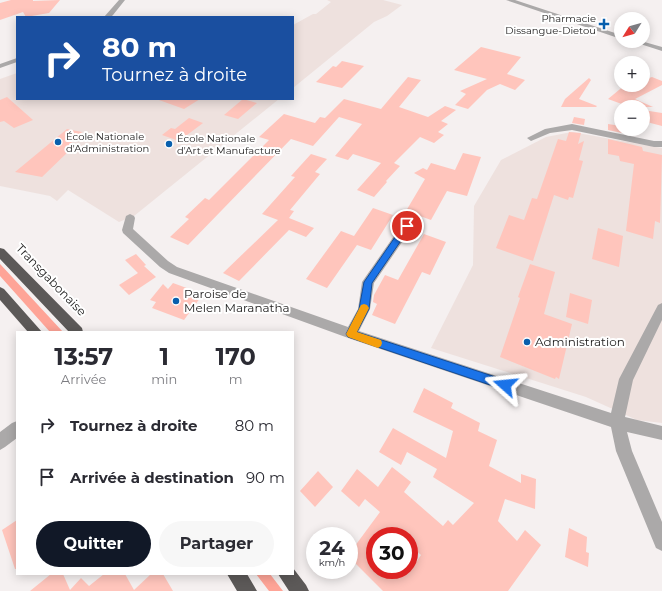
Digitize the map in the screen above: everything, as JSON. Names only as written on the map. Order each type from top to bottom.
[{"type":"highway","name":"Transgabonaise","points":[[0,252],[75,331]]},
{"type":"highway","points":[[0,292],[35,331]]},
{"type":"highway","points":[[237,575],[248,591]]},
{"type":"highway","points":[[288,575],[300,591]]},
{"type":"street","points":[[108,16],[122,0]]},
{"type":"street","points":[[509,0],[614,35]]},
{"type":"street","points":[[650,46],[662,49]]},
{"type":"street","points":[[0,66],[16,60]]},
{"type":"street","points":[[530,138],[548,131],[572,127],[654,144],[662,144]]},
{"type":"street","points":[[130,218],[126,230],[164,264],[173,270],[351,334],[617,423],[641,430],[662,433]]},
{"type":"street","points":[[351,334],[364,309],[368,282],[407,226]]},
{"type":"street","points":[[662,308],[626,379],[617,423],[624,451],[662,542]]},
{"type":"street","points":[[0,442],[16,429]]},
{"type":"shaded area","points":[[327,0],[383,0],[402,5],[387,16],[374,22],[294,87],[294,24],[313,14],[316,14],[331,2]]},
{"type":"shaded area","points":[[16,73],[16,100],[278,100],[134,216],[119,222],[68,190],[57,201],[50,196],[0,186],[0,79]]},
{"type":"shaded area","points":[[572,132],[662,148],[662,423],[637,420],[586,397],[431,348],[473,265],[474,206],[501,160],[546,137]]},
{"type":"shaded area","points":[[0,264],[62,331],[49,331],[0,276]]},
{"type":"shaded area","points":[[257,575],[271,575],[283,591],[269,591]]},
{"type":"building","points":[[11,0],[60,0],[49,13],[25,16],[23,12],[0,20],[0,3]]},
{"type":"building","points":[[481,47],[521,57],[507,74],[525,80],[515,90],[500,84],[487,90],[468,109],[455,105],[466,94],[460,91],[487,79],[454,70]]},
{"type":"building","points":[[342,61],[364,66],[342,88],[316,82],[333,66],[336,67]]},
{"type":"building","points":[[408,77],[421,80],[399,107],[428,117],[445,106],[456,110],[441,121],[448,124],[438,132],[444,135],[434,143],[420,137],[394,163],[400,166],[374,197],[357,190],[381,163],[353,154],[348,160],[335,156],[362,124],[339,117],[313,146],[291,139],[188,245],[170,237],[189,219],[185,217],[205,198],[209,200],[269,140],[259,137],[284,114],[315,123],[320,117],[325,118],[344,99],[381,109]]},
{"type":"building","points":[[589,78],[591,80],[579,99],[597,106],[561,107],[565,99]]},
{"type":"building","points":[[650,78],[662,81],[662,85],[650,91]]},
{"type":"building","points":[[616,92],[648,92],[635,99],[637,100],[614,101],[608,99]]},
{"type":"building","points":[[7,97],[33,120],[14,128],[4,121],[0,122],[0,100]]},
{"type":"building","points":[[159,100],[198,100],[184,109]]},
{"type":"building","points":[[242,100],[257,103],[238,119],[224,115]]},
{"type":"building","points":[[650,111],[662,113],[662,126],[650,123]]},
{"type":"building","points":[[574,117],[585,119],[584,125],[572,123]]},
{"type":"building","points":[[189,118],[203,123],[179,141],[162,135],[171,128],[175,129]]},
{"type":"building","points":[[608,124],[614,125],[614,131],[608,130]]},
{"type":"building","points":[[67,129],[82,132],[66,148],[71,149],[42,177],[15,172]]},
{"type":"building","points":[[569,132],[581,133],[578,144],[584,141],[579,160],[583,161],[573,198],[569,197],[568,200],[554,195],[533,261],[496,248],[509,215],[524,220],[532,198],[537,199],[558,139],[566,141]]},
{"type":"building","points":[[608,139],[642,147],[643,151],[662,155],[660,223],[655,221],[653,239],[626,231],[634,164],[620,161],[619,156],[608,154]]},
{"type":"building","points":[[463,153],[481,157],[467,196],[447,191],[431,220],[406,211],[425,179],[414,173],[423,168],[427,170],[431,163],[455,170]]},
{"type":"building","points":[[311,154],[327,159],[315,172],[320,174],[290,210],[294,211],[289,218],[314,228],[306,237],[289,230],[239,281],[223,273],[278,220],[262,214],[295,177],[291,176]]},
{"type":"building","points":[[373,208],[393,215],[371,250],[357,245],[327,288],[306,279],[341,231],[354,236]]},
{"type":"building","points":[[598,228],[623,236],[619,267],[592,259]]},
{"type":"building","points":[[424,234],[446,242],[430,275],[422,272],[395,324],[372,315],[377,304],[373,302],[374,295],[385,275],[398,280]]},
{"type":"building","points":[[136,254],[146,265],[144,266],[156,277],[129,295],[119,285],[138,273],[125,260]]},
{"type":"building","name":"Administration","points":[[530,264],[555,272],[544,314],[572,324],[559,379],[556,377],[555,379],[500,357],[520,298],[518,297]]},
{"type":"building","name":"Paroise de Melen Maranatha","points":[[173,283],[203,294],[184,320],[152,308],[156,302],[150,300],[163,284],[168,289]]},
{"type":"building","points":[[570,293],[592,300],[588,324],[566,317]]},
{"type":"building","points":[[424,388],[453,403],[451,408],[480,423],[478,431],[497,440],[489,466],[521,483],[521,474],[536,479],[535,509],[505,499],[498,521],[517,541],[525,530],[541,545],[508,591],[383,591],[371,579],[418,579],[418,560],[421,555],[418,552],[418,527],[369,527],[380,512],[365,499],[359,507],[341,491],[357,469],[378,487],[392,467],[411,482],[404,492],[443,526],[448,520],[453,525],[474,503],[433,477],[437,469],[407,452],[401,465],[379,452],[393,428],[446,458],[453,431],[413,412]]},
{"type":"building","points":[[318,471],[333,487],[315,507],[300,491]]},
{"type":"building","points":[[16,521],[16,569],[15,569],[2,530]]},
{"type":"building","points":[[569,528],[587,537],[586,552],[589,553],[588,567],[565,557]]},
{"type":"building","points":[[366,531],[366,574],[358,566],[358,542]]},
{"type":"building","points":[[50,575],[63,575],[70,590],[81,578],[89,586],[103,575],[126,575],[134,590],[150,575],[164,575],[173,591],[30,591]]},
{"type":"slow traffic","points":[[364,308],[351,334],[378,343]]},
{"type":"place","name":"Pharmacie Dissangue-Dietou","points":[[604,24]]},
{"type":"place","name":"École Nationale d'Administration","points":[[58,142]]},
{"type":"place","name":"École Nationale d'Art et Manufacture","points":[[169,144]]},
{"type":"place","name":"Paroise de Melen Maranatha","points":[[176,301]]},
{"type":"place","name":"Administration","points":[[527,342]]},
{"type":"route","points":[[407,226],[368,282],[364,309],[351,334],[505,385]]}]
